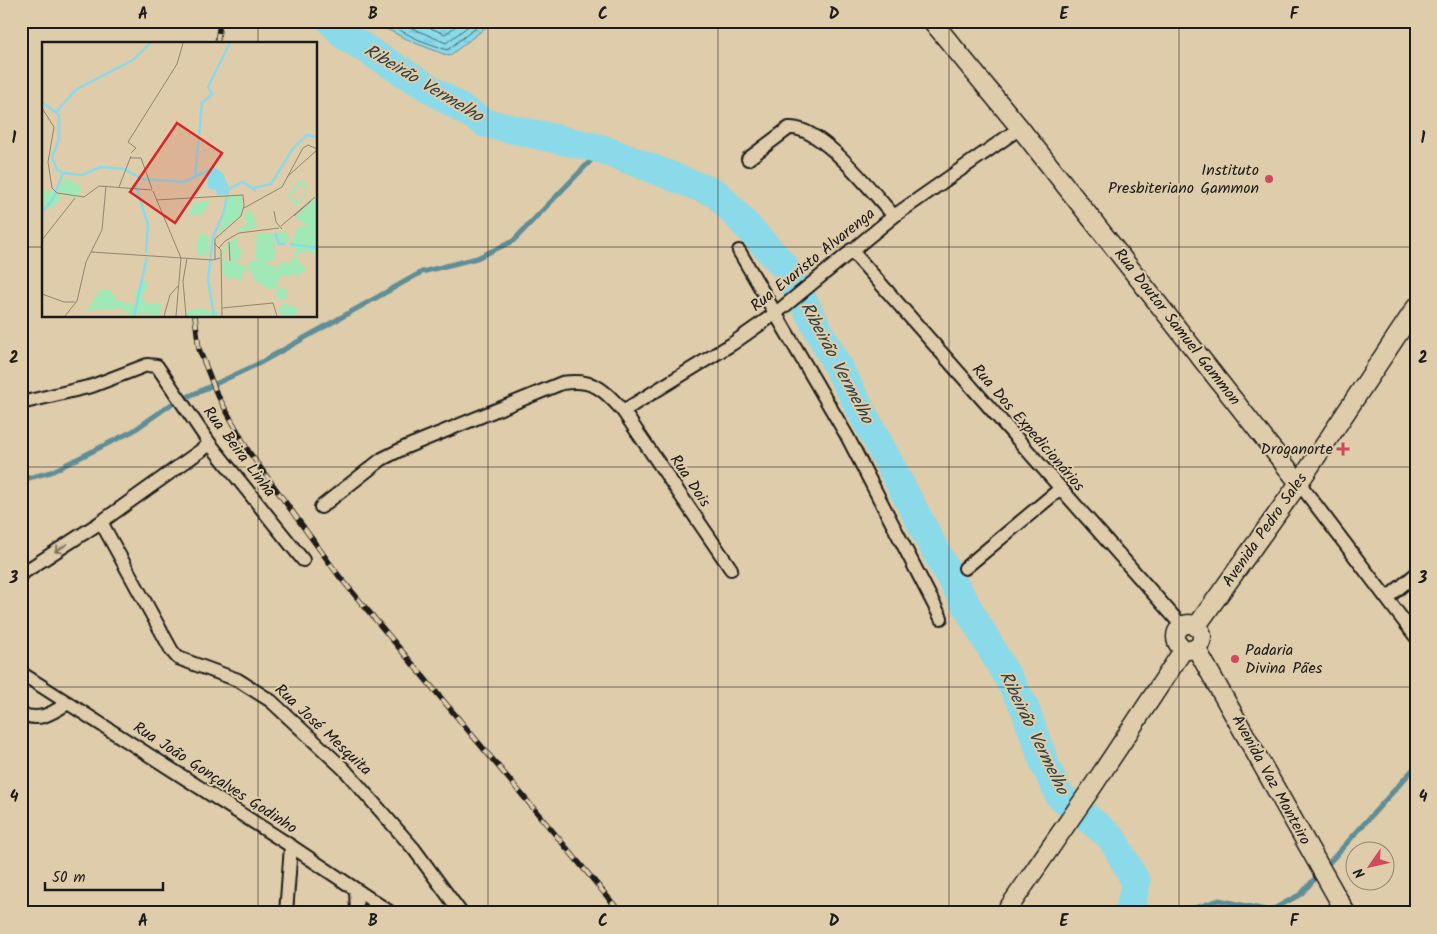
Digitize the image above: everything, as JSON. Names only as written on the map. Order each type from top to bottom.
[{"type":"main road","name":"Rua Doutor Samuel Gammon","points":[[932,21],[1020,128],[1299,483]]},
{"type":"main road","name":"Avenida Pedro Sales","points":[[1189,626],[1299,483],[1416,308]]},
{"type":"main road","points":[[1005,913],[1190,648],[1178,644],[1176,636],[1189,626]]},
{"type":"main road","name":"Avenida Vaz Monteiro","points":[[1190,648],[1346,913]]},
{"type":"street","points":[[748,159],[789,128],[801,128],[833,152],[894,216]]},
{"type":"street","name":"Rua Evaristo Alvarenga","points":[[623,411],[724,349],[779,310],[894,216],[1020,128]]},
{"type":"street","name":"Rua Dos Expedicionários","points":[[851,250],[1060,489],[1189,626]]},
{"type":"street","points":[[739,251],[779,310],[877,491],[941,618]]},
{"type":"street","name":"Rua Beira Linha","points":[[21,403],[92,386],[151,364],[157,366],[210,444],[303,560]]},
{"type":"street","name":"Rua Dois","points":[[321,507],[382,459],[406,447],[562,383],[585,382],[598,387],[611,397],[623,411],[731,569]]},
{"type":"street","points":[[21,574],[101,522],[210,444]]},
{"type":"street","name":"Rua Doutor Samuel Gammon","points":[[1299,483],[1416,637]]},
{"type":"street","points":[[965,568],[1060,489]]},
{"type":"street","name":"Rua José Mesquita","points":[[101,522],[172,651],[178,658],[238,680],[271,701],[344,769],[414,849],[461,913]]},
{"type":"street","points":[[1386,598],[1416,574]]},
{"type":"street","name":"Rua João Gonçalves Godinho","points":[[21,673],[291,846],[391,913]]},
{"type":"street","points":[[21,714],[41,718],[68,703]]},
{"type":"street","points":[[286,913],[291,846]]},
{"type":"street","points":[[356,891],[356,913]]},
{"type":"water","points":[[370,21],[494,21],[449,56],[415,43]]},
{"type":"waterway","name":"Ribeirão Vermelho","points":[[331,21],[345,36],[485,123],[602,149],[717,194],[785,267],[941,561],[1024,706],[1045,765],[1060,796],[1112,838],[1136,882],[1129,913]]},
{"type":"waterway","points":[[21,480],[51,472],[133,431],[170,405],[258,364],[422,272],[477,258],[513,241],[602,149]]},
{"type":"waterway","points":[[1180,913],[1219,900],[1270,911],[1301,894],[1416,766]]},
{"type":"railway","points":[[217,42],[220,21]]},
{"type":"railway","points":[[195,318],[199,349],[216,392],[249,452],[339,576],[621,913]]},
{"type":"place","name":"Instituto Presbiteriano Gammon","points":[[1269,179]]},
{"type":"place","name":"Droganorte","points":[[1343,449]]},
{"type":"place","name":"Padaria Divina Pães","points":[[1235,659]]}]
